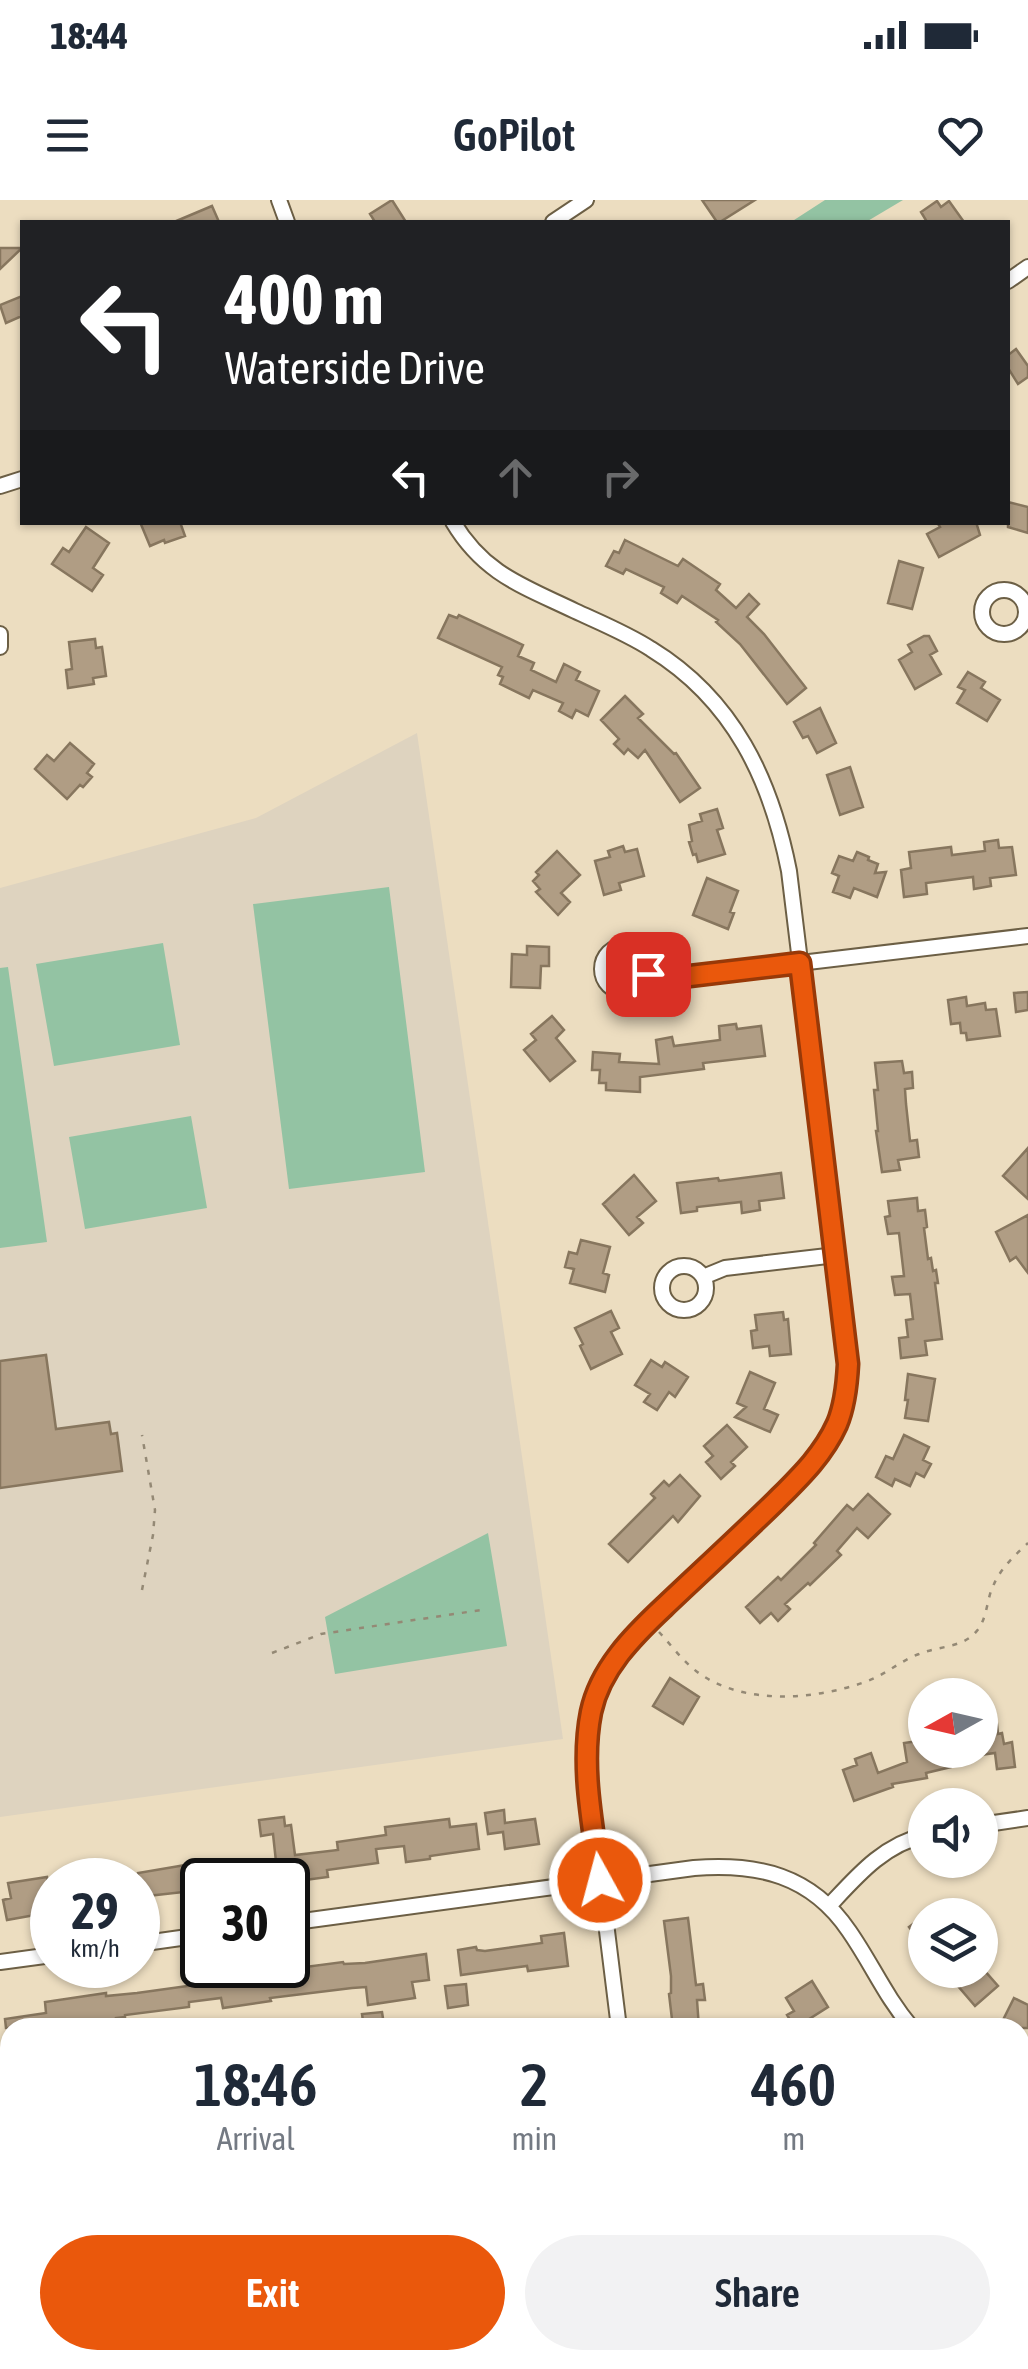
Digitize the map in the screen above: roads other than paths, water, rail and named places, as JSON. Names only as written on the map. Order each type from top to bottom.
[{"type":"street","points":[[555,220],[586,200]]},
{"type":"street","points":[[455,525],[473,551],[500,574],[652,649],[688,676],[719,709],[766,784],[789,871],[848,1364],[842,1408],[814,1462],[639,1630],[614,1662],[591,1710],[588,1776],[618,2018]]},
{"type":"street","points":[[0,634],[0,647]]},
{"type":"street","points":[[648,974],[673,978],[1028,936]]},
{"type":"street","points":[[703,1276],[724,1268],[836,1255]]},
{"type":"street","points":[[998,1822],[1028,1818]]},
{"type":"street","points":[[829,1906],[873,1860],[908,1842]]},
{"type":"street","points":[[310,1920],[694,1868],[742,1866],[774,1873],[829,1906],[847,1927],[905,2018]]},
{"type":"street","points":[[0,1962],[30,1958]]}]
